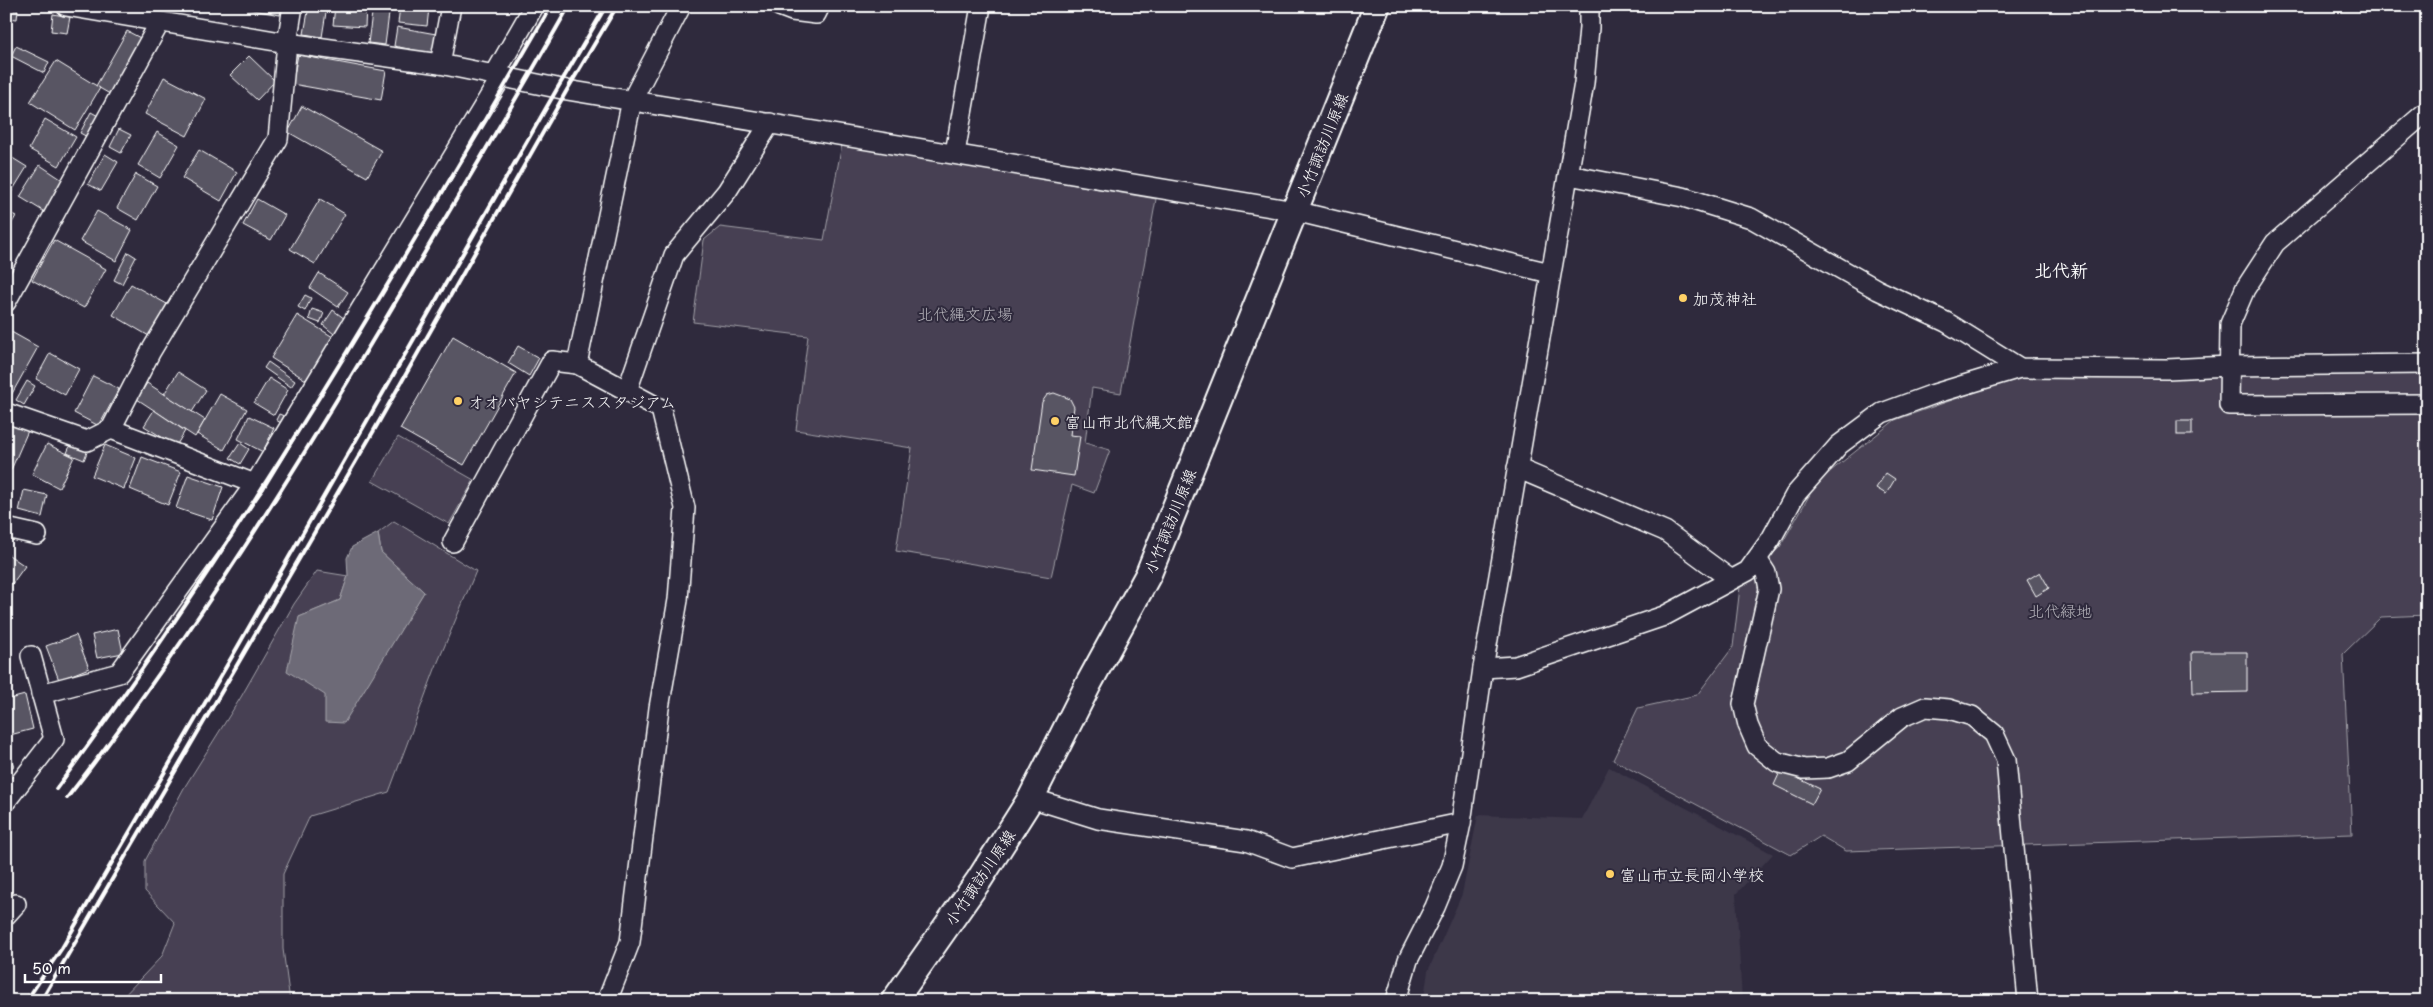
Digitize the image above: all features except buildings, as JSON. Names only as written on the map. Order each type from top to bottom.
[{"type":"main road","name":"小竹諏訪川原線","points":[[894,1001],[979,880],[1030,798],[1088,683],[1148,575],[1377,6]]},
{"type":"street","points":[[66,6],[287,43],[440,64],[499,75],[556,89],[1295,210],[1550,273]]},
{"type":"street","points":[[6,413],[87,441],[111,429],[151,351],[278,139],[287,43],[293,6]]},
{"type":"street","points":[[440,64],[451,6]]},
{"type":"street","points":[[41,694],[119,673],[255,484],[499,75],[534,6]]},
{"type":"street","points":[[577,364],[632,100],[681,6]]},
{"type":"street","points":[[779,6],[792,11],[816,14],[820,6]]},
{"type":"street","points":[[955,153],[981,6]]},
{"type":"street","points":[[1398,1001],[1397,997],[1408,960],[1435,907],[1452,866],[1461,823],[1483,668],[1584,83],[1589,6]]},
{"type":"street","points":[[6,302],[160,22]]},
{"type":"street","points":[[2427,111],[2275,244],[2245,289],[2230,324],[2229,405],[2427,404]]},
{"type":"street","points":[[627,391],[674,255],[727,190],[770,123]]},
{"type":"street","points":[[1569,175],[1683,197],[1751,218],[1878,290],[1946,322],[2020,368]]},
{"type":"street","points":[[453,542],[552,361],[577,364],[661,409],[685,508],[678,600],[658,708],[630,942],[607,1001]]},
{"type":"street","points":[[1483,668],[1516,666],[1664,616],[1748,571],[1771,539],[1795,495],[1839,445],[1882,413],[1934,394],[2020,368],[2167,369],[2229,366],[2427,364]]},
{"type":"street","points":[[111,429],[255,484]]},
{"type":"street","points":[[1517,468],[1665,531],[1730,579]]},
{"type":"street","points":[[6,528],[37,535]]},
{"type":"street","points":[[1757,559],[1766,572],[1769,589],[1743,704],[1748,725],[1757,746],[1777,762],[1804,769],[1828,768],[1848,761],[1902,717],[1925,707],[1950,709],[1972,716],[1994,734],[2006,760],[2016,850],[2028,1001]]},
{"type":"street","points":[[6,801],[54,739],[30,656]]},
{"type":"street","points":[[1030,798],[1098,819],[1246,841],[1292,858],[1461,823]]},
{"type":"shaded area","points":[[378,533],[381,552],[424,592],[344,723],[325,722],[325,695],[287,671],[299,617],[340,600],[348,576],[347,558],[352,547]]},
{"type":"shaded area","name":"富山市立長岡小学校","points":[[1609,767],[1773,854],[1736,894],[1742,1001],[1426,1001],[1424,997],[1428,971],[1462,894],[1478,815],[1582,819]]},
{"type":"green space","name":"北代縄文広場","points":[[842,144],[1156,199],[1121,393],[1092,388],[1085,443],[1110,450],[1094,493],[1072,485],[1051,577],[896,551],[912,448],[796,430],[808,336],[693,322],[704,240],[720,227],[824,240]]},
{"type":"green space","name":"北代緑地","points":[[2427,369],[2427,615],[2381,617],[2343,654],[2352,834],[1846,851],[1821,836],[1791,855],[1613,760],[1638,708],[1697,695],[1733,647],[1740,587],[1780,547],[1817,482],[1895,420],[2021,376],[2212,376]]},
{"type":"green space","points":[[398,437],[474,480],[449,524],[372,481]]},
{"type":"green space","points":[[394,521],[476,571],[435,669],[389,792],[310,816],[283,874],[283,949],[290,1001],[119,1001],[162,956],[175,923],[145,891],[145,861],[184,788],[241,697],[294,604],[317,571],[348,576],[340,600],[299,617],[382,659],[424,592],[381,552],[378,533]]},
{"type":"railway","points":[[56,789],[124,695],[253,503],[375,306],[551,6]]},
{"type":"railway","points":[[67,798],[158,676],[284,486],[402,291],[569,6]]},
{"type":"railway","points":[[26,1001],[62,948],[237,648],[606,6]]},
{"type":"railway","points":[[41,1001],[376,427],[567,90],[617,6]]},
{"type":"place","name":"加茂神社","points":[[1683,298]]},
{"type":"place","name":"オオバヤシテニススタジアム","points":[[458,401]]},
{"type":"place","name":"富山市北代縄文館","points":[[1055,421]]},
{"type":"place","name":"富山市立長岡小学校","points":[[1610,874]]},
{"type":"district","name":"北代新","points":[[2061,269]]}]
